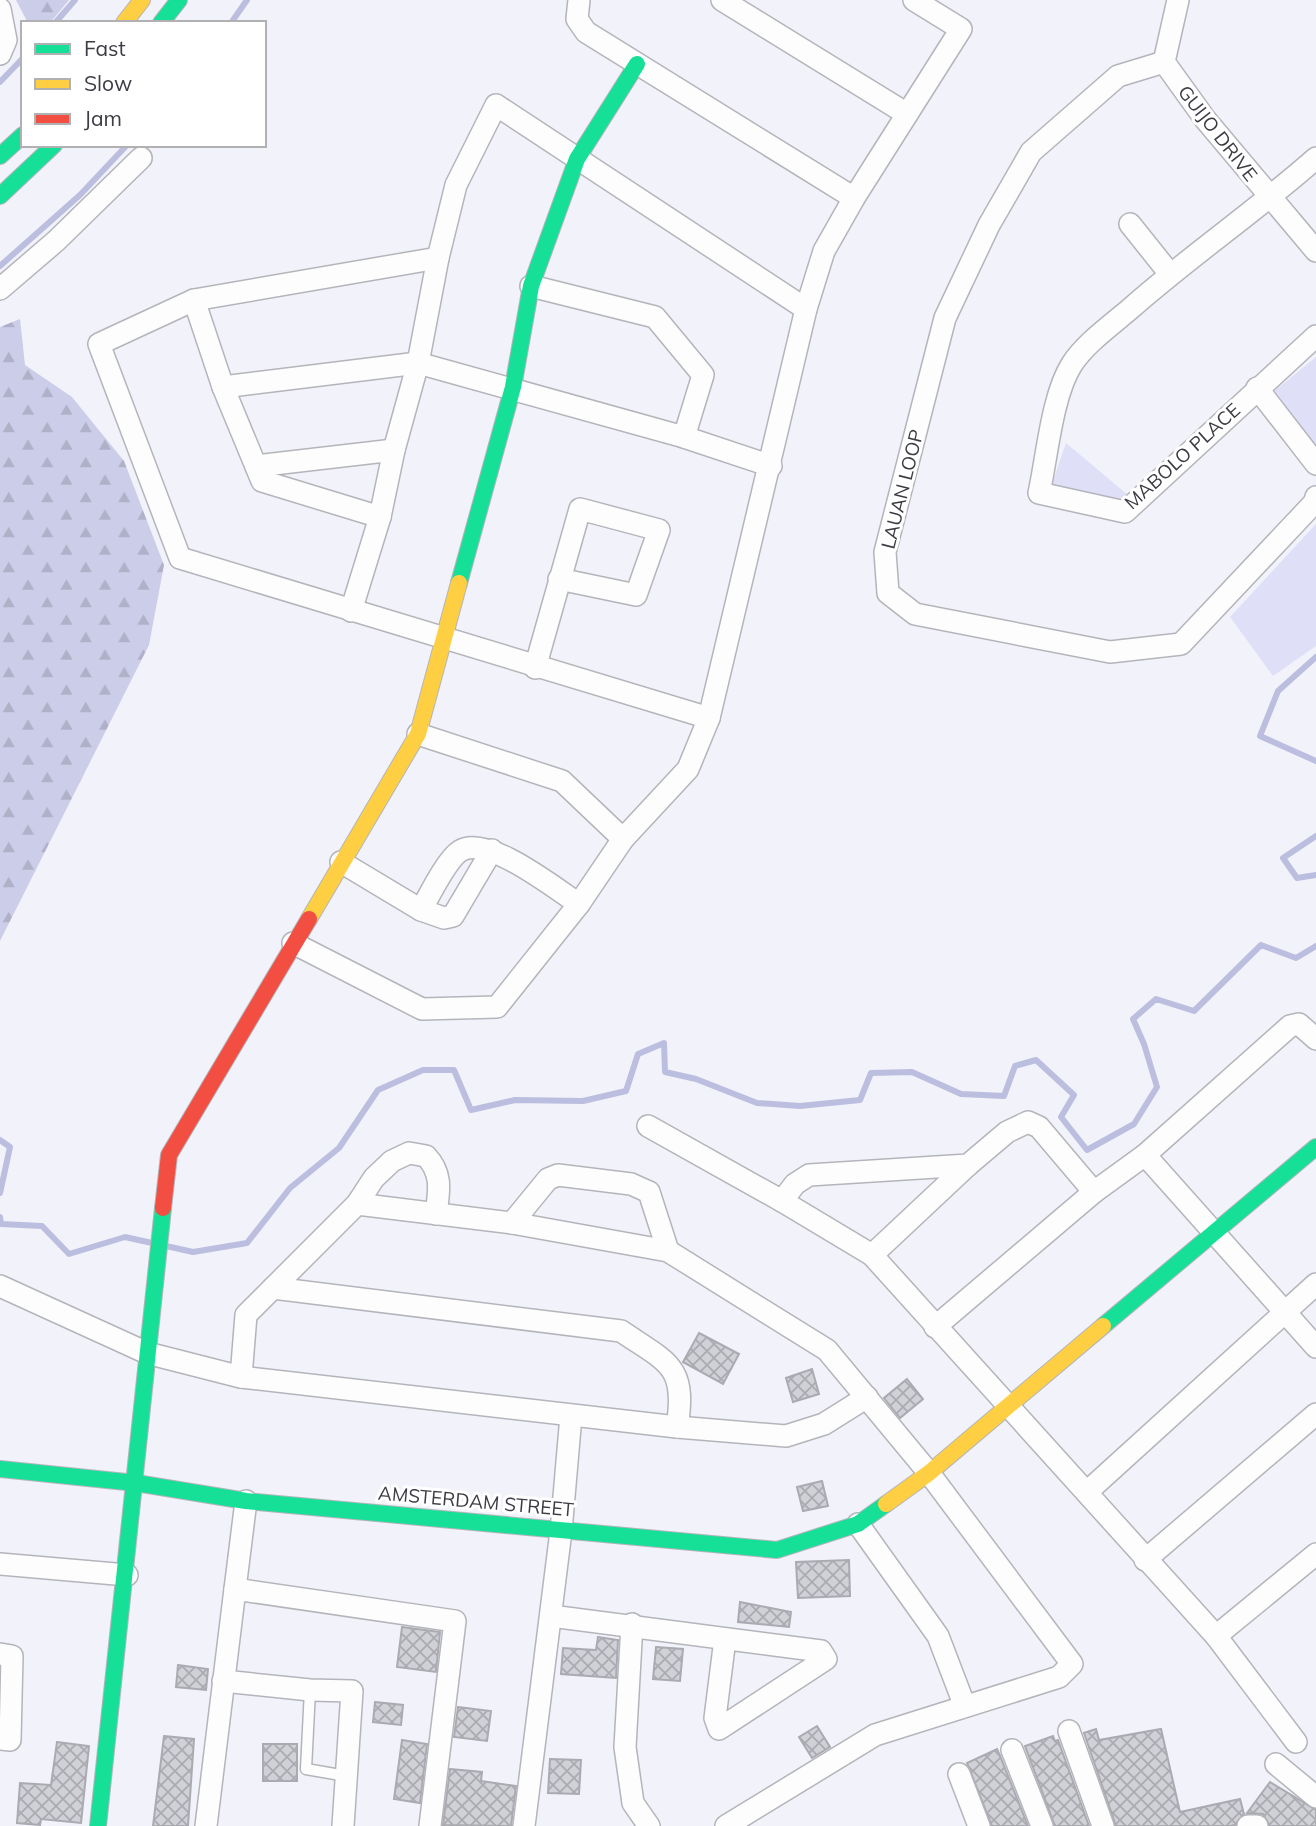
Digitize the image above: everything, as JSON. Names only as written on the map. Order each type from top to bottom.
[{"type":"main road","points":[[126,21],[142,0]]},
{"type":"main road","points":[[163,21],[179,0]]},
{"type":"main road","points":[[99,1826],[127,1575],[146,1353],[169,1155],[418,734],[513,387],[531,286],[577,159],[637,64]]},
{"type":"main road","points":[[0,156],[21,137]]},
{"type":"main road","points":[[0,195],[52,147]]},
{"type":"main road","name":"AMSTERDAM STREET","points":[[0,1469],[136,1483],[246,1501],[777,1550],[858,1524],[929,1473],[1316,1147]]},
{"type":"street","points":[[579,0],[577,19],[586,32],[854,198]]},
{"type":"street","points":[[722,0],[907,114]]},
{"type":"street","points":[[293,943],[422,1009],[497,1007],[579,904],[623,839],[688,769],[709,718],[771,466],[806,309],[824,251],[854,198],[961,29],[914,0]]},
{"type":"street","points":[[1164,62],[1178,0]]},
{"type":"street","points":[[0,9],[6,32],[5,48],[0,54]]},
{"type":"street","name":"GUIJO DRIVE","points":[[1164,62],[1270,198],[1316,251]]},
{"type":"street","name":"LAUAN LOOP","points":[[1164,62],[1118,76],[1031,152],[989,225],[945,318],[884,552],[888,593],[915,614],[1110,652],[1181,644],[1314,503],[1316,497]]},
{"type":"street","points":[[351,611],[380,517],[394,450],[418,363],[438,258],[456,186],[496,105],[806,309]]},
{"type":"street","points":[[0,289],[56,241],[141,158]]},
{"type":"street","name":"MABOLO PLACE","points":[[1316,158],[1270,198],[1170,274],[1088,346],[1071,365],[1059,397],[1039,493],[1125,512],[1316,336]]},
{"type":"street","points":[[1130,224],[1170,274]]},
{"type":"street","points":[[438,258],[194,300],[99,344],[180,558],[535,668],[709,718]]},
{"type":"street","points":[[531,286],[654,317],[703,375],[684,436]]},
{"type":"street","points":[[194,300],[223,387],[262,481],[380,517]]},
{"type":"street","points":[[223,387],[418,363],[684,436],[771,466]]},
{"type":"street","points":[[1257,388],[1316,464]]},
{"type":"street","points":[[256,466],[394,450]]},
{"type":"street","points":[[535,668],[559,579],[580,509],[659,530],[635,596],[559,579]]},
{"type":"street","points":[[418,734],[562,781],[623,839]]},
{"type":"street","points":[[421,910],[457,853],[472,846],[492,850],[579,904]]},
{"type":"street","points":[[341,862],[421,910],[444,918],[453,916],[492,850]]},
{"type":"street","points":[[935,1326],[1094,1192],[1145,1156],[1290,1026],[1299,1024],[1316,1039]]},
{"type":"street","points":[[872,1255],[968,1165],[1007,1132],[1028,1122],[1039,1127],[1094,1192]]},
{"type":"street","points":[[648,1126],[872,1255],[1216,1636],[1296,1742]]},
{"type":"street","points":[[241,1377],[246,1315],[357,1204],[374,1178],[392,1161],[409,1153],[426,1156],[436,1166],[440,1179],[436,1214]]},
{"type":"street","points":[[1145,1156],[1316,1347]]},
{"type":"street","points":[[782,1201],[795,1184],[809,1175],[968,1165]]},
{"type":"street","points":[[512,1223],[548,1180],[558,1175],[631,1184],[649,1192],[668,1251]]},
{"type":"street","points":[[357,1204],[512,1223],[668,1251],[828,1350],[929,1473],[1072,1664],[1059,1677],[964,1704],[876,1735],[726,1826]]},
{"type":"street","points":[[1087,1492],[1316,1284]]},
{"type":"street","points":[[0,1286],[146,1353],[241,1377],[571,1416],[786,1436],[824,1424],[867,1397]]},
{"type":"street","points":[[273,1288],[621,1331],[664,1361],[679,1381],[681,1403],[677,1427]]},
{"type":"street","points":[[1145,1560],[1316,1414]]},
{"type":"street","points":[[524,1826],[561,1531],[571,1416]]},
{"type":"street","points":[[206,1826],[246,1501]]},
{"type":"street","points":[[858,1524],[938,1636],[964,1704]]},
{"type":"street","points":[[1216,1636],[1316,1554]]},
{"type":"street","points":[[0,1564],[127,1575]]},
{"type":"street","points":[[234,1589],[455,1621],[430,1826]]},
{"type":"street","points":[[551,1616],[632,1624],[821,1651],[826,1660],[719,1729],[715,1718],[725,1639]]},
{"type":"street","points":[[632,1624],[625,1747],[633,1803],[649,1826]]},
{"type":"street","points":[[0,1654],[12,1656],[10,1740],[0,1739]]},
{"type":"street","points":[[223,1681],[310,1690],[352,1691],[343,1826]]},
{"type":"street","points":[[1069,1731],[1103,1826]]},
{"type":"street","points":[[1012,1750],[1042,1826]]},
{"type":"street","points":[[1276,1764],[1316,1797]]},
{"type":"street","points":[[959,1774],[979,1826]]},
{"type":"street","points":[[1248,1826],[1257,1826]]},
{"type":"lane","points":[[310,1690],[306,1769],[346,1776]]},
{"type":"shaded area","points":[[1316,357],[1316,452],[1268,396]]},
{"type":"shaded area","points":[[1066,443],[1128,495],[1120,505],[1052,484]]},
{"type":"shaded area","points":[[1316,524],[1316,646],[1273,676],[1230,617]]},
{"type":"green space","points":[[16,0],[69,0],[52,21],[27,21]]},
{"type":"green space","points":[[20,319],[25,365],[72,397],[124,461],[164,565],[149,645],[0,941],[0,327]]},
{"type":"building","points":[[699,1333],[739,1354],[723,1384],[683,1362]]},
{"type":"building","points":[[812,1369],[819,1394],[793,1402],[786,1378]]},
{"type":"building","points":[[907,1379],[923,1399],[900,1418],[884,1398]]},
{"type":"building","points":[[822,1481],[828,1506],[803,1511],[797,1487]]},
{"type":"building","points":[[849,1560],[850,1596],[798,1598],[796,1562]]},
{"type":"building","points":[[740,1602],[791,1612],[789,1627],[738,1622]]},
{"type":"building","points":[[402,1627],[440,1632],[436,1672],[397,1667]]},
{"type":"building","points":[[598,1637],[618,1640],[616,1678],[561,1674],[563,1648],[596,1650]]},
{"type":"building","points":[[656,1647],[683,1649],[680,1681],[653,1679]]},
{"type":"building","points":[[178,1665],[208,1669],[206,1690],[176,1687]]},
{"type":"building","points":[[375,1702],[403,1705],[401,1725],[373,1722]]},
{"type":"building","points":[[458,1707],[491,1711],[487,1741],[454,1737]]},
{"type":"building","points":[[817,1726],[830,1747],[812,1758],[799,1737]]},
{"type":"building","points":[[1096,1729],[1099,1740],[1161,1729],[1180,1812],[1240,1799],[1244,1814],[1235,1825],[1230,1826],[1116,1826],[1084,1733]]},
{"type":"building","points":[[164,1736],[194,1739],[188,1826],[153,1826]]},
{"type":"building","points":[[1053,1736],[1055,1741],[1058,1740],[1089,1826],[1055,1826],[1025,1746]]},
{"type":"building","points":[[402,1740],[427,1744],[420,1803],[394,1799]]},
{"type":"building","points":[[57,1742],[89,1746],[81,1823],[41,1819],[40,1825],[17,1823],[20,1783],[51,1785]]},
{"type":"building","points":[[263,1744],[297,1744],[297,1781],[263,1781]]},
{"type":"building","points":[[997,1749],[1028,1826],[992,1826],[967,1763]]},
{"type":"building","points":[[550,1759],[581,1760],[579,1794],[548,1793]]},
{"type":"building","points":[[450,1769],[482,1772],[481,1781],[516,1786],[511,1826],[443,1825]]},
{"type":"building","points":[[1270,1782],[1316,1810],[1316,1826],[1270,1826],[1263,1814],[1247,1813]]},
{"type":"waterway","points":[[57,21],[75,0]]},
{"type":"waterway","points":[[232,21],[247,0]]},
{"type":"waterway","points":[[0,82],[21,60]]},
{"type":"waterway","points":[[0,266],[80,195],[125,147]]},
{"type":"waterway","points":[[1316,657],[1278,691],[1260,736],[1316,761]]},
{"type":"waterway","points":[[1316,836],[1283,858],[1297,878],[1316,875]]},
{"type":"waterway","points":[[166,1246],[193,1252],[247,1243],[290,1188],[339,1148],[378,1090],[423,1070],[454,1070],[471,1110],[515,1100],[583,1101],[626,1091],[638,1054],[664,1043],[665,1072],[696,1079],[757,1103],[800,1106],[860,1100],[871,1073],[912,1072],[961,1094],[1004,1096],[1015,1066],[1036,1060],[1074,1095],[1061,1117],[1087,1150],[1134,1124],[1157,1087],[1133,1019],[1156,999],[1194,1011],[1261,945],[1296,958],[1316,946]]},
{"type":"waterway","points":[[0,1140],[10,1147],[0,1193]]},
{"type":"waterway","points":[[0,1217],[1,1224],[42,1226],[69,1254],[125,1237],[152,1243]]},
{"type":"traffic: fast","points":[[163,21],[179,0]]},
{"type":"traffic: fast","points":[[459,583],[513,387],[531,286],[577,159],[637,64]]},
{"type":"traffic: fast","points":[[0,156],[21,137]]},
{"type":"traffic: fast","points":[[0,196],[52,147]]},
{"type":"traffic: fast","points":[[1103,1326],[1316,1147]]},
{"type":"traffic: fast","points":[[98,1826],[163,1208]]},
{"type":"traffic: fast","points":[[0,1469],[136,1483],[246,1501],[777,1550],[858,1524],[886,1504]]},
{"type":"traffic: slow","points":[[126,21],[142,0]]},
{"type":"traffic: slow","points":[[309,919],[418,734],[459,583]]},
{"type":"traffic: slow","points":[[886,1504],[929,1473],[1103,1326]]},
{"type":"traffic: jam","points":[[163,1208],[169,1155],[309,919]]}]
